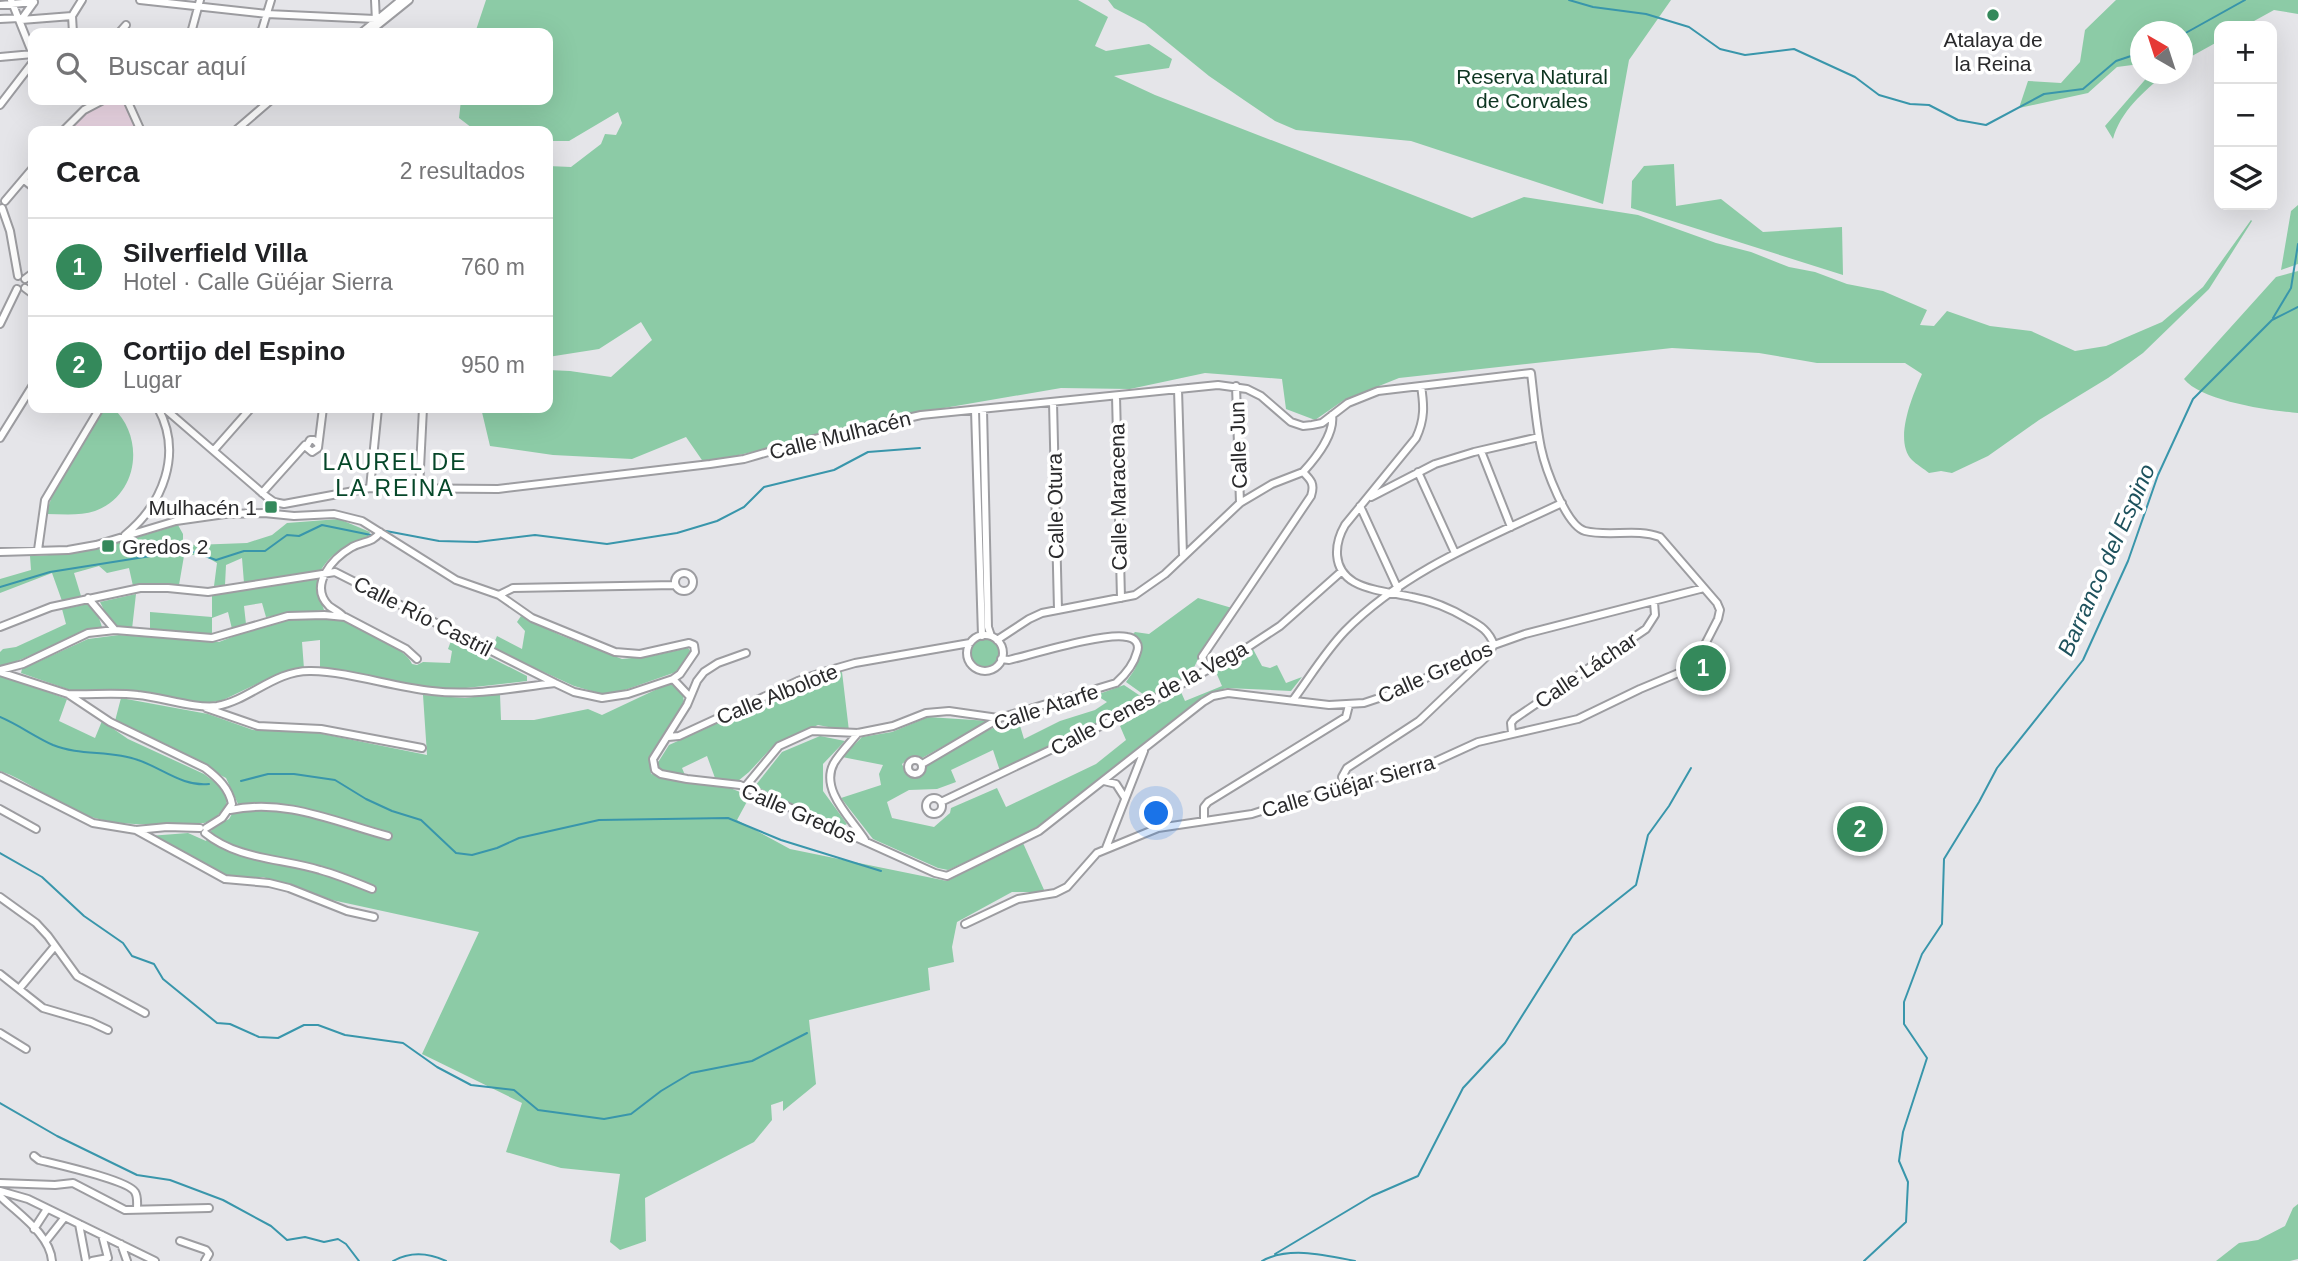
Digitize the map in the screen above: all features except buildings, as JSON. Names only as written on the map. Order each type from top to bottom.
[{"type":"street","points":[[73,28],[72,16],[82,0]]},
{"type":"street","points":[[144,0],[199,3],[267,14],[375,20]]},
{"type":"street","points":[[263,28],[271,0]]},
{"type":"street","points":[[375,0],[375,20]]},
{"type":"street","points":[[366,28],[401,0]]},
{"type":"street","points":[[374,28],[409,0]]},
{"type":"street","points":[[20,19],[35,1]]},
{"type":"street","points":[[0,5],[35,1]]},
{"type":"street","points":[[12,2],[28,41]]},
{"type":"street","points":[[192,28],[199,3]]},
{"type":"street","points":[[0,19],[72,16]]},
{"type":"street","points":[[0,57],[28,54]]},
{"type":"street","points":[[0,106],[28,69]]},
{"type":"street","points":[[67,126],[87,105]]},
{"type":"street","points":[[129,105],[139,126]]},
{"type":"street","points":[[241,126],[265,105]]},
{"type":"street","points":[[0,324],[21,288],[22,278],[4,225],[2,204],[28,175]]},
{"type":"street","points":[[24,180],[28,183]]},
{"type":"street","points":[[22,278],[28,275]]},
{"type":"street","points":[[21,288],[28,292]]},
{"type":"street","name":"Calle Mulhacén","points":[[265,495],[274,502],[284,504],[370,488],[498,489],[744,459],[921,415],[1218,385],[1236,386],[1261,396],[1291,422],[1303,426],[1322,423],[1349,403],[1378,391],[1531,373],[1539,437]]},
{"type":"street","name":"Calle Jun","points":[[1236,386],[1240,503]]},
{"type":"street","points":[[1345,786],[1342,776],[1347,768],[1419,721],[1485,658],[1494,645],[1484,628],[1443,605],[1357,583],[1342,571],[1336,548],[1339,536],[1416,438],[1422,426],[1424,408],[1421,386]]},
{"type":"street","points":[[1178,389],[1183,555]]},
{"type":"street","points":[[0,438],[28,393]]},
{"type":"street","name":"Calle Maracena","points":[[1116,396],[1121,598]]},
{"type":"street","name":"Calle Otura","points":[[1053,402],[1058,610]]},
{"type":"street","points":[[979,410],[982,636]]},
{"type":"street","points":[[38,550],[45,500],[97,413]]},
{"type":"street","points":[[121,539],[153,505],[168,472],[168,442],[159,413]]},
{"type":"street","points":[[170,413],[265,495],[268,506],[264,513]]},
{"type":"street","points":[[214,450],[247,413]]},
{"type":"street","points":[[265,495],[307,443],[312,440],[318,444],[322,413]]},
{"type":"street","points":[[370,488],[378,413]]},
{"type":"street","points":[[419,488],[423,413]]},
{"type":"street","points":[[983,568],[988,627],[994,638],[1002,649],[1002,659],[994,668],[982,670],[969,660],[968,648],[970,643],[982,636],[994,638],[1029,619],[1058,610],[1135,595],[1165,574],[1240,503],[1272,484],[1303,472],[1334,424],[1332,415]]},
{"type":"street","points":[[1366,499],[1435,464],[1539,437],[1543,456],[1562,503],[1569,519],[1577,528],[1587,532],[1648,533],[1660,537],[1704,588]]},
{"type":"street","points":[[1481,450],[1511,527]]},
{"type":"street","points":[[1207,669],[1202,657],[1311,495],[1311,480],[1303,472]]},
{"type":"street","points":[[1418,472],[1455,553]]},
{"type":"street","points":[[1293,700],[1333,644],[1348,628],[1427,567],[1562,503]]},
{"type":"street","points":[[1360,506],[1395,591]]},
{"type":"street","points":[[0,552],[68,550],[121,539],[199,516],[264,513],[348,516],[380,532],[456,580],[499,595],[533,618],[615,652],[640,654],[689,643],[694,645],[695,652],[680,674],[673,679],[690,697]]},
{"type":"street","points":[[380,532],[376,538],[344,552],[333,561],[325,573],[322,595],[329,606],[345,617],[406,649],[417,659]]},
{"type":"street","name":"Calle Cenes de la Vega","points":[[942,802],[1130,712],[1242,651],[1280,626],[1342,571]]},
{"type":"street","name":"Calle Río Castril","points":[[0,627],[51,607],[140,588],[208,592],[335,572],[574,692],[602,698],[628,694],[673,679]]},
{"type":"street","points":[[499,595],[513,588],[676,585]]},
{"type":"street","name":"Calle Gredos","points":[[746,653],[709,668],[697,681],[687,705],[653,760],[655,770],[661,774],[745,787],[846,834],[947,876],[1039,831],[1213,696],[1228,693],[1349,705],[1388,696],[1494,645],[1525,634],[1704,588]]},
{"type":"street","name":"Calle Güéjar Sierra","points":[[965,924],[1018,899],[1055,893],[1067,887],[1097,853],[1158,828],[1252,814],[1432,763],[1478,742],[1578,719],[1688,669],[1698,658],[1720,610],[1704,588]]},
{"type":"street","points":[[97,609],[99,596]]},
{"type":"street","points":[[88,598],[115,631]]},
{"type":"street","name":"Calle Láchar","points":[[1512,733],[1511,723],[1514,719],[1646,629],[1655,615],[1654,602]]},
{"type":"street","points":[[324,615],[329,606]]},
{"type":"street","points":[[0,671],[23,664],[88,633],[115,631],[212,638],[288,616],[345,617]]},
{"type":"street","points":[[103,632],[106,622]]},
{"type":"street","name":"Calle Atarfe","points":[[922,764],[1000,718],[1116,683],[1137,656],[1139,647],[1135,640],[1129,637],[1108,637],[1009,660],[1002,659]]},
{"type":"street","name":"Calle Albolote","points":[[668,737],[679,736],[798,681],[827,671],[855,663],[970,643]]},
{"type":"street","points":[[0,671],[68,694],[110,722],[205,768],[218,778],[228,790],[231,807],[222,818],[204,830]]},
{"type":"street","points":[[204,707],[231,702],[290,673],[308,671],[337,673],[451,693],[555,683]]},
{"type":"street","points":[[534,685],[538,677],[536,673]]},
{"type":"street","points":[[1305,683],[1305,701]]},
{"type":"street","points":[[68,694],[133,694],[167,698],[204,707],[249,724],[321,729],[422,748]]},
{"type":"street","points":[[95,711],[93,705],[97,695]]},
{"type":"street","points":[[231,702],[241,720]]},
{"type":"street","points":[[1204,820],[1204,807],[1208,802],[1346,717],[1349,705]]},
{"type":"street","points":[[745,787],[779,747],[813,732],[858,733],[893,726],[926,713],[949,711],[1000,718]]},
{"type":"street","points":[[858,733],[835,761],[829,777],[833,793],[866,842]]},
{"type":"street","points":[[1106,848],[1144,749]]},
{"type":"street","points":[[0,776],[93,823],[136,830],[167,827],[204,830],[227,847],[243,853],[319,869],[372,889]]},
{"type":"street","points":[[1103,781],[1116,785],[1125,798]]},
{"type":"street","points":[[231,807],[264,806],[307,811],[388,836]]},
{"type":"street","points":[[0,809],[36,829]]},
{"type":"street","points":[[846,834],[856,825]]},
{"type":"street","points":[[136,830],[225,879],[269,883],[289,888],[347,911],[374,917]]},
{"type":"street","points":[[0,897],[36,923],[77,976],[145,1013]]},
{"type":"street","points":[[19,989],[55,946]]},
{"type":"street","points":[[0,974],[43,1008],[91,1021],[108,1030]]},
{"type":"street","points":[[0,1033],[26,1049]]},
{"type":"street","points":[[34,1156],[38,1160],[107,1178],[131,1188],[137,1198],[138,1209]]},
{"type":"street","points":[[0,1183],[73,1183],[125,1210],[209,1208]]},
{"type":"street","points":[[0,1191],[28,1199],[155,1261]]},
{"type":"street","points":[[0,1196],[46,1241],[51,1250],[52,1261]]},
{"type":"street","points":[[34,1229],[47,1209]]},
{"type":"street","points":[[46,1241],[65,1217]]},
{"type":"street","points":[[79,1224],[86,1261]]},
{"type":"street","points":[[92,1261],[108,1258],[102,1235]]},
{"type":"street","points":[[180,1241],[206,1250],[209,1254],[205,1261]]},
{"type":"street","points":[[121,1244],[127,1261]]},
{"type":"shaded area","points":[[101,105],[126,105],[134,126],[72,126],[87,111]]},
{"type":"green space","points":[[486,0],[1078,0],[1108,17],[1095,46],[1106,51],[1149,44],[1172,59],[1169,68],[1114,76],[1155,95],[1472,218],[1524,197],[1638,215],[1789,267],[1815,272],[1847,284],[1883,291],[1927,310],[1920,325],[1934,326],[1947,311],[1990,326],[2031,331],[2075,351],[2106,346],[2162,322],[2203,287],[2252,221],[2209,289],[2143,353],[1988,456],[1952,473],[1929,473],[1912,460],[1907,451],[1904,430],[1922,374],[1905,363],[1817,363],[1759,353],[1672,348],[1399,378],[1344,400],[1315,420],[1286,409],[1282,379],[1205,373],[1130,389],[1061,388],[944,408],[704,463],[686,437],[632,459],[553,455],[490,446],[482,413],[553,413],[553,370],[611,377],[652,340],[641,322],[599,349],[553,356],[553,166],[571,167],[601,144],[605,134],[616,135],[622,123],[618,112],[569,141],[553,141],[553,126],[469,126],[459,118],[460,105],[553,105],[553,28],[477,28]]},
{"type":"green space","name":"Reserva Natural de Corvales","points":[[1108,0],[1671,0],[1629,60],[1603,204],[1411,141],[1296,130],[1275,121],[1209,76],[1145,24],[1114,8]]},
{"type":"green space","points":[[2116,0],[2298,0],[2298,14],[2274,10],[2254,21],[2214,21],[2214,44],[2193,55],[2193,21],[2130,21],[2130,65],[2117,67],[2088,93],[2019,108],[2028,81],[2061,83],[2080,62],[2085,30]]},
{"type":"green space","points":[[2141,84],[2154,84],[2127,111],[2113,139],[2105,126]]},
{"type":"green space","points":[[1674,164],[1676,206],[1721,199],[1763,232],[1842,227],[1843,275],[1631,208],[1632,181],[1644,166]]},
{"type":"green space","points":[[2298,205],[2298,264],[2281,270],[2291,211]]},
{"type":"green space","points":[[2298,271],[2298,413],[2220,399],[2193,387],[2184,379],[2276,277]]},
{"type":"green space","points":[[101,413],[117,413],[130,434],[133,449],[128,479],[121,492],[110,503],[89,513],[46,514],[53,493]]},
{"type":"green space","points":[[339,519],[370,532],[367,539],[336,553],[321,570],[244,583],[242,558],[226,565],[225,585],[214,586],[217,563],[201,554],[184,556],[179,585],[133,586],[129,568],[107,573],[99,566],[74,573],[81,596],[62,601],[52,573],[0,593],[0,579],[31,570],[30,556],[87,550],[178,525],[183,541],[194,545],[247,543],[272,535],[287,523]]},
{"type":"green space","points":[[318,579],[324,610],[266,617],[262,603],[244,606],[246,624],[232,629],[228,612],[212,618],[212,635],[150,630],[150,612],[212,617],[212,595]]},
{"type":"green space","points":[[136,594],[132,629],[117,627],[100,602]]},
{"type":"green space","points":[[1198,598],[1232,608],[1198,659],[1190,676],[1147,697],[1126,682],[1135,669],[1141,643],[1132,635],[1135,632],[1149,634]]},
{"type":"green space","points":[[88,604],[99,618],[102,627],[0,667],[0,652],[3,649],[16,647],[66,624],[62,609]]},
{"type":"green space","points":[[521,616],[560,635],[622,659],[688,648],[691,652],[676,672],[622,691],[602,694],[574,686],[492,648],[497,636],[522,649],[525,631],[517,622]]},
{"type":"green space","points":[[330,619],[351,623],[393,645],[412,664],[417,665],[423,662],[450,663],[452,651],[448,649],[452,638],[527,676],[527,681],[466,688],[433,688],[320,668],[320,640],[302,642],[304,669],[282,672],[221,701],[199,703],[139,691],[73,691],[21,673],[22,669],[88,639],[119,635],[219,642],[288,620]]},
{"type":"green space","points":[[985,639],[995,643],[999,653],[995,663],[985,667],[975,663],[971,653],[975,643]]},
{"type":"green space","points":[[1253,649],[1262,666],[1270,668],[1277,665],[1286,683],[1302,677],[1291,691],[1226,688],[1202,697],[1040,825],[1017,839],[948,870],[873,839],[841,798],[881,785],[879,774],[883,765],[842,757],[862,737],[892,732],[928,717],[989,721],[922,758],[910,758],[902,764],[906,773],[915,778],[924,773],[927,764],[982,732],[1018,719],[1024,739],[1060,721],[1095,710],[1107,702],[1096,695],[1124,685],[1145,699],[1000,771],[993,750],[951,770],[956,782],[937,789],[909,790],[887,802],[892,818],[934,827],[950,813],[951,808],[997,788],[1006,807],[1096,764],[1126,740],[1120,726],[1181,692],[1185,701],[1222,686],[1215,670]]},
{"type":"green space","points":[[842,672],[849,731],[818,725],[775,744],[738,781],[715,778],[707,756],[682,768],[685,775],[662,771],[657,764],[669,745],[813,680]]},
{"type":"green space","points":[[0,675],[67,699],[59,721],[95,738],[102,721],[128,739],[204,774],[221,787],[227,801],[225,808],[213,820],[204,823],[139,824],[107,821],[76,811],[0,771]]},
{"type":"green space","points":[[670,683],[683,695],[684,703],[650,759],[651,774],[730,788],[750,796],[737,820],[790,849],[947,881],[1023,843],[1045,892],[1012,892],[957,922],[952,947],[954,962],[928,968],[930,990],[809,1020],[816,1084],[783,1111],[783,1101],[771,1105],[772,1120],[754,1142],[645,1198],[646,1241],[620,1250],[610,1242],[620,1174],[561,1168],[506,1152],[522,1103],[422,1054],[479,932],[332,900],[263,877],[230,877],[149,836],[188,833],[206,841],[213,827],[229,819],[238,804],[226,778],[115,721],[121,698],[208,714],[253,730],[318,733],[427,755],[423,695],[465,698],[500,694],[501,720],[534,720],[588,709],[602,715]]},
{"type":"green space","points":[[820,736],[845,741],[823,764],[823,791],[847,824],[841,827],[755,786],[782,752]]},
{"type":"green space","points":[[2298,1204],[2298,1259],[2216,1261],[2239,1243],[2258,1240],[2285,1226],[2293,1208]]},
{"type":"waterway","points":[[1569,0],[1593,7],[1646,14],[1689,27],[1720,49],[1745,55],[1794,49],[1855,77],[1879,95],[1910,104],[1929,105],[1958,120],[1986,125],[2044,94],[2083,89],[2116,61],[2130,56]]},
{"type":"waterway","points":[[2193,29],[2245,0]]},
{"type":"waterway","points":[[2273,318],[2291,288],[2298,244]]},
{"type":"waterway","name":"Barranco del Espino","points":[[1864,1261],[1906,1222],[1908,1182],[1899,1161],[1903,1132],[1927,1058],[1904,1024],[1904,1002],[1922,954],[1942,924],[1944,859],[1997,768],[2083,660],[2128,561],[2158,475],[2193,399],[2272,320],[2298,307]]},
{"type":"waterway","points":[[386,531],[439,541],[477,542],[535,535],[607,544],[677,533],[717,521],[744,507],[764,487],[834,470],[868,452],[920,448]]},
{"type":"waterway","points":[[0,587],[50,572],[176,552],[194,552],[216,560],[244,551],[265,551],[287,535],[299,536],[322,525],[371,535]]},
{"type":"waterway","points":[[0,717],[53,745],[74,751],[128,757],[181,780],[209,784]]},
{"type":"waterway","points":[[1275,1254],[1372,1196],[1418,1176],[1463,1088],[1505,1043],[1573,935],[1636,885],[1648,835],[1691,768]]},
{"type":"waterway","points":[[241,781],[268,774],[294,774],[335,780],[366,799],[421,820],[456,853],[472,855],[519,838],[599,820],[728,818],[781,840],[881,871]]},
{"type":"waterway","points":[[0,853],[42,877],[84,916],[123,943],[132,956],[154,964],[163,979],[217,1023],[230,1024],[259,1037],[278,1038],[304,1025],[318,1025],[345,1035],[403,1043],[437,1067],[471,1085],[514,1090],[538,1110],[604,1119],[631,1114],[691,1073],[752,1061],[807,1033]]},
{"type":"waterway","points":[[0,1103],[57,1136],[137,1175],[170,1180],[223,1200],[271,1226],[287,1240],[305,1237],[324,1242],[338,1239],[346,1244],[359,1261]]},
{"type":"waterway","points":[[1262,1261],[1273,1256],[1295,1253],[1320,1254],[1355,1261]]},
{"type":"waterway","points":[[393,1261],[420,1254],[446,1261]]},
{"type":"place","name":"Atalaya de la Reina","points":[[1993,15]]},
{"type":"place","name":"Mulhacén 1","points":[[271,507]]},
{"type":"place","name":"Gredos 2","points":[[108,546]]},
{"type":"place","name":"Silverfield Villa","points":[[1703,668]]},
{"type":"place","name":"Cortijo del Espino","points":[[1860,829]]},
{"type":"district","name":"LAUREL DE LA REINA","points":[[395,475]]}]
